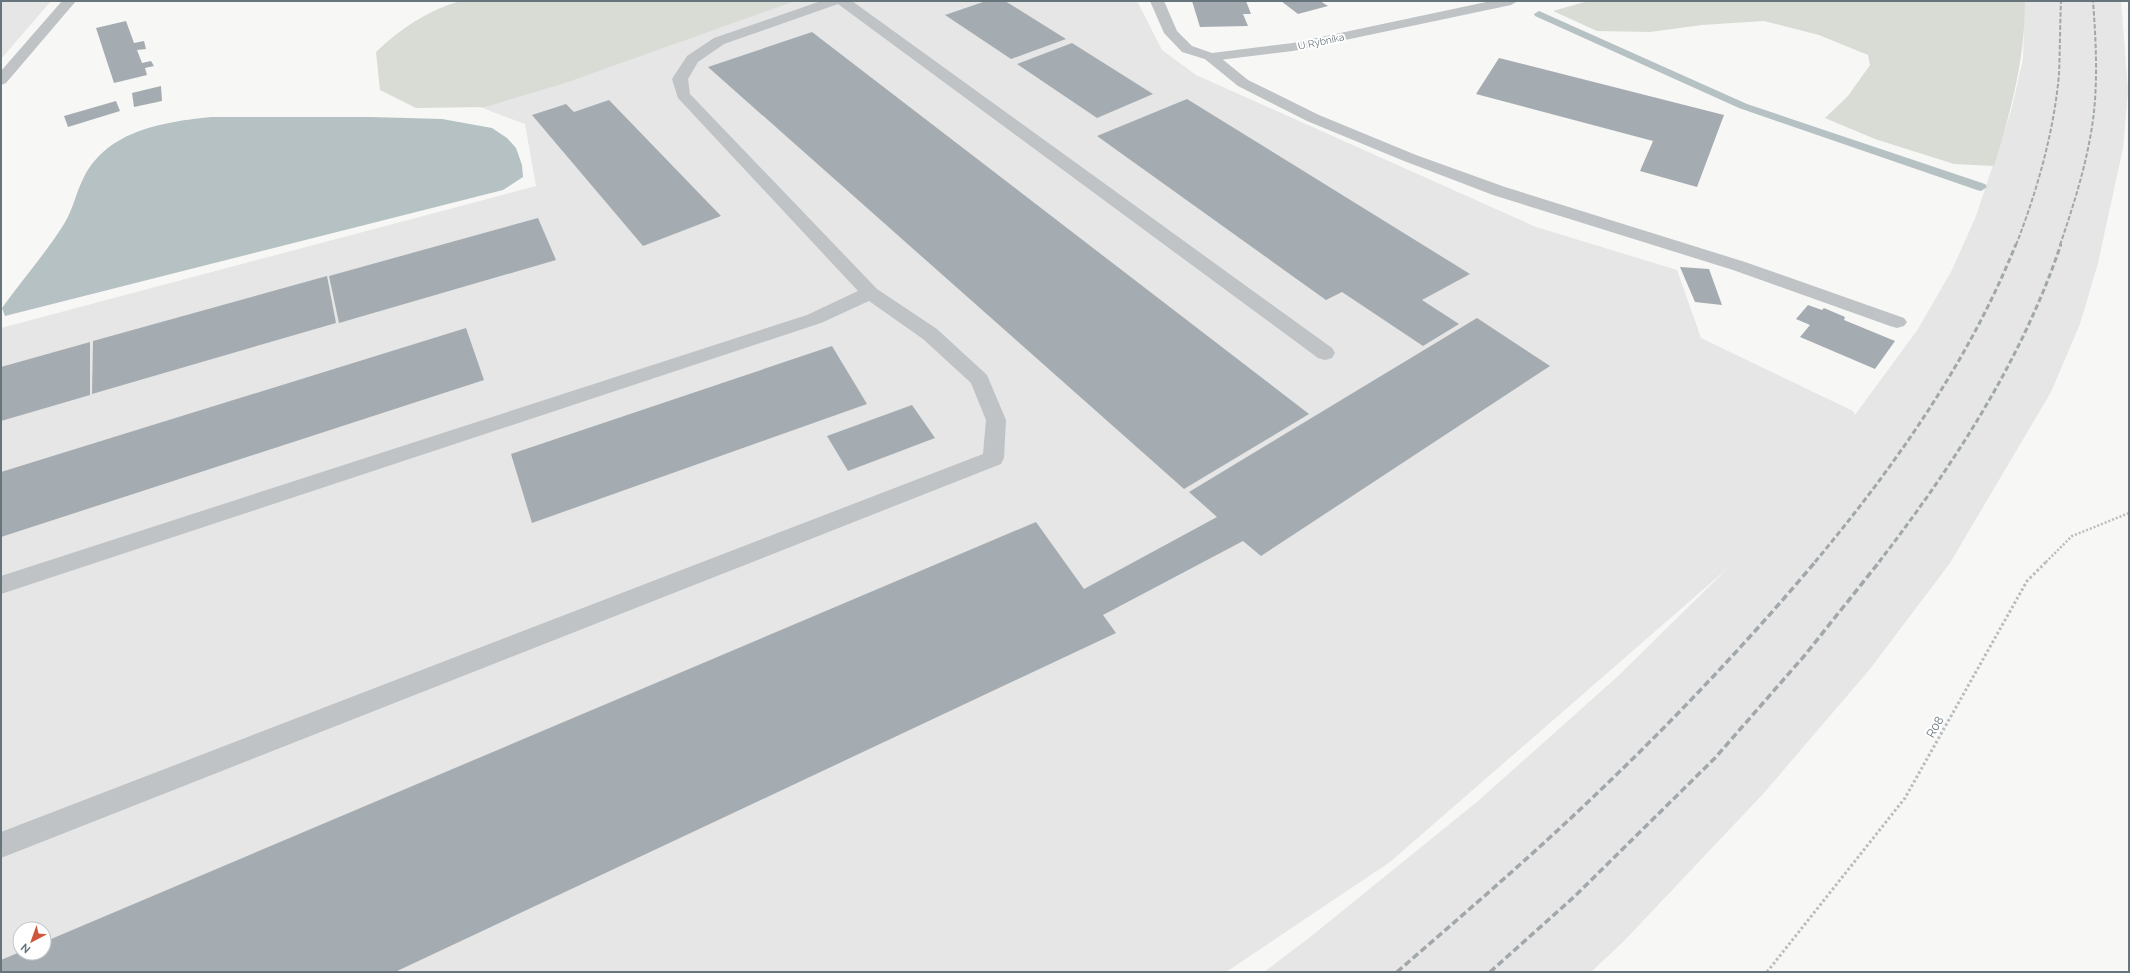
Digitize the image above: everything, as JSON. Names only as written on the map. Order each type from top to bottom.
[{"type":"street","points":[[1,80],[69,1]]},
{"type":"street","points":[[1,845],[993,458],[996,420],[980,380],[930,334],[870,293],[683,95],[680,79],[692,59],[719,41],[834,1]]},
{"type":"street","points":[[843,1],[1325,353]]},
{"type":"street","name":"U Rybníka","points":[[1157,1],[1171,33],[1187,49],[1211,57],[1231,56],[1293,46],[1511,1]]},
{"type":"street","points":[[1211,57],[1243,83],[1306,115],[1410,158],[1499,191],[1739,266],[1897,322]]},
{"type":"street","points":[[1,585],[814,319],[870,293]]},
{"type":"path","name":"R08","points":[[1767,972],[1814,915],[1905,798],[2027,581],[2072,536],[2129,513]]},
{"type":"shaded area","points":[[1,1],[51,1],[1,59]]},
{"type":"shaded area","points":[[460,1],[795,1],[565,83],[485,107],[416,108],[380,90],[376,52],[395,35],[415,21],[436,10]]},
{"type":"shaded area","points":[[751,1],[1137,1],[1162,50],[1196,75],[1536,227],[1677,270],[1701,338],[1853,411],[1855,415],[1918,329],[1952,270],[1976,216],[2011,111],[2023,59],[2025,1],[2121,1],[2128,90],[2123,148],[2098,263],[2080,324],[2051,392],[1950,563],[1870,669],[1763,794],[1623,942],[1591,972],[1264,972],[1309,938],[1478,801],[1617,677],[1729,567],[1390,862],[1226,972],[1,972],[1,328],[536,186],[525,124],[453,97]]},
{"type":"shaded area","points":[[1588,1],[2025,1],[2023,44],[2020,65],[2006,125],[1994,166],[1954,164],[1875,139],[1825,118],[1848,96],[1870,65],[1868,55],[1819,35],[1764,21],[1702,25],[1650,32],[1597,31],[1553,11]]},
{"type":"shaded area","points":[[211,117],[371,117],[442,119],[492,128],[507,138],[516,148],[522,165],[523,177],[503,190],[5,316],[2,308],[57,235],[70,213],[84,177],[94,161],[107,148],[139,131],[175,122]]},
{"type":"building","points":[[986,1],[1005,1],[1066,39],[1011,59],[945,15]]},
{"type":"building","points":[[1192,1],[1246,1],[1251,14],[1243,14],[1248,26],[1200,27]]},
{"type":"building","points":[[1281,1],[1320,1],[1328,6],[1298,14]]},
{"type":"building","points":[[126,21],[134,43],[144,41],[146,49],[137,50],[142,63],[151,61],[154,66],[145,68],[147,75],[114,83],[96,28]]},
{"type":"building","points":[[812,32],[1309,414],[1184,489],[708,67]]},
{"type":"building","points":[[1072,43],[1153,94],[1097,118],[1017,64]]},
{"type":"building","points":[[1499,58],[1724,115],[1697,187],[1640,171],[1653,141],[1476,94]]},
{"type":"building","points":[[161,86],[162,101],[134,107],[132,93]]},
{"type":"building","points":[[1187,99],[1470,274],[1422,300],[1459,324],[1423,346],[1342,292],[1326,300],[1097,136]]},
{"type":"building","points":[[609,100],[721,216],[643,246],[532,115],[566,104],[574,112]]},
{"type":"building","points":[[116,101],[120,111],[68,127],[64,116]]},
{"type":"building","points":[[538,218],[556,260],[339,323],[329,276]]},
{"type":"building","points":[[1680,267],[1709,269],[1722,305],[1695,302]]},
{"type":"building","points":[[327,276],[336,323],[92,394],[93,341]]},
{"type":"building","points":[[1808,305],[1822,310],[1824,308],[1845,317],[1844,320],[1895,341],[1875,369],[1800,337],[1810,325],[1796,319]]},
{"type":"building","points":[[1477,318],[1550,366],[1261,556],[1243,541],[1103,615],[1116,633],[395,972],[1,972],[1,960],[12,955],[12,961],[52,961],[52,939],[1036,522],[1084,589],[1217,517],[1189,492]]},
{"type":"building","points":[[466,328],[484,380],[1,537],[1,472]]},
{"type":"building","points":[[90,342],[90,395],[1,421],[1,367]]},
{"type":"building","points":[[832,346],[867,404],[532,523],[511,454]]},
{"type":"building","points":[[912,405],[935,438],[848,471],[827,436]]},
{"type":"waterway","points":[[1539,14],[1743,106],[1865,149],[1981,187]]},
{"type":"railway","points":[[2016,245],[2038,182],[2053,118],[2059,74],[2061,1]]},
{"type":"railway","points":[[2060,245],[2080,183],[2093,120],[2096,91],[2093,1]]},
{"type":"railway","points":[[1815,562],[1874,488],[1928,411],[1976,330],[2016,244]]},
{"type":"railway","points":[[1879,562],[1959,450],[2006,370],[2027,329],[2061,244]]},
{"type":"railway","points":[[1397,972],[1538,848],[1659,733],[1755,631],[1816,561]]},
{"type":"railway","points":[[1490,972],[1575,896],[1715,758],[1805,655],[1880,561]]}]
